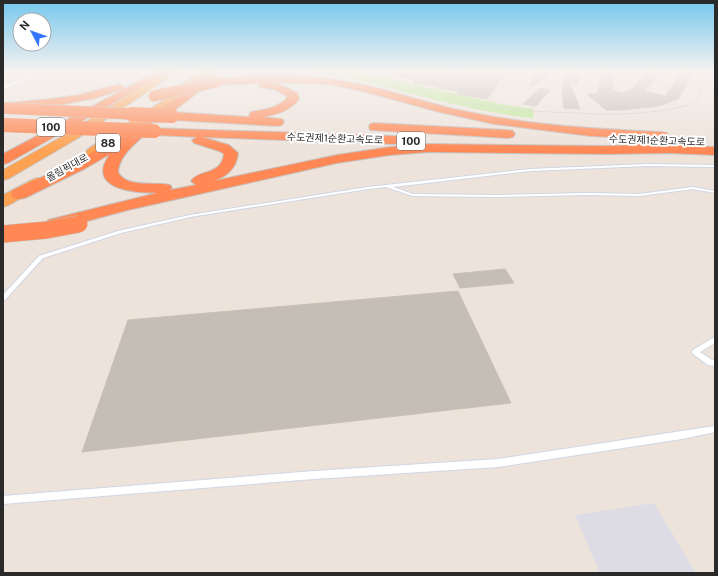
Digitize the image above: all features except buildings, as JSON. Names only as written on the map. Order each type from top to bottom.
[{"type":"highway","points":[[3,107],[51,103],[78,98]]},
{"type":"highway","points":[[3,160],[116,98]]},
{"type":"highway","name":"올림픽대로","points":[[3,176],[74,135],[131,98]]},
{"type":"highway","points":[[74,135],[134,104],[149,98]]},
{"type":"highway","name":"올림픽대로","points":[[3,202],[87,156],[138,124],[174,98]]},
{"type":"highway","points":[[19,194],[150,131],[206,142],[224,148],[231,153],[231,160],[225,169],[208,178],[169,188],[152,189],[130,187],[116,181],[110,173],[111,165],[117,155],[150,131],[184,98]]},
{"type":"highway","points":[[181,100],[186,98]]},
{"type":"highway","points":[[214,119],[275,111],[290,103],[293,98]]},
{"type":"highway","points":[[401,98],[462,114],[515,124],[670,142]]},
{"type":"highway","name":"수도권제1순환고속도로","points":[[3,107],[366,131],[480,132]]},
{"type":"highway","name":"수도권제1순환고속도로","points":[[3,114],[293,122]]},
{"type":"highway","name":"100","points":[[3,125],[150,131]]},
{"type":"highway","name":"수도권제1순환고속도로","points":[[363,126],[715,142]]},
{"type":"highway","name":"수도권제1순환고속도로","points":[[150,131],[239,135],[670,142],[715,151]]},
{"type":"highway","points":[[3,239],[126,205],[337,159],[390,151],[437,148],[608,150],[670,142]]},
{"type":"highway","points":[[3,234],[46,230],[79,224],[296,176],[390,151]]},
{"type":"lane","points":[[3,299],[41,257],[120,232],[190,216],[385,186],[530,170],[647,165],[715,166]]},
{"type":"lane","points":[[385,186],[413,195],[639,195],[693,188],[715,192]]},
{"type":"lane","points":[[715,340],[695,352],[711,363],[715,363]]},
{"type":"lane","points":[[3,500],[314,475],[498,463],[715,429]]},
{"type":"path","points":[[463,102],[496,108],[538,112],[618,115],[646,113],[678,108],[693,104],[699,98]]},
{"type":"shaded area","points":[[654,503],[696,573],[600,573],[575,515]]},
{"type":"green space","points":[[429,98],[473,98],[500,104],[534,109],[533,118],[477,109]]}]
